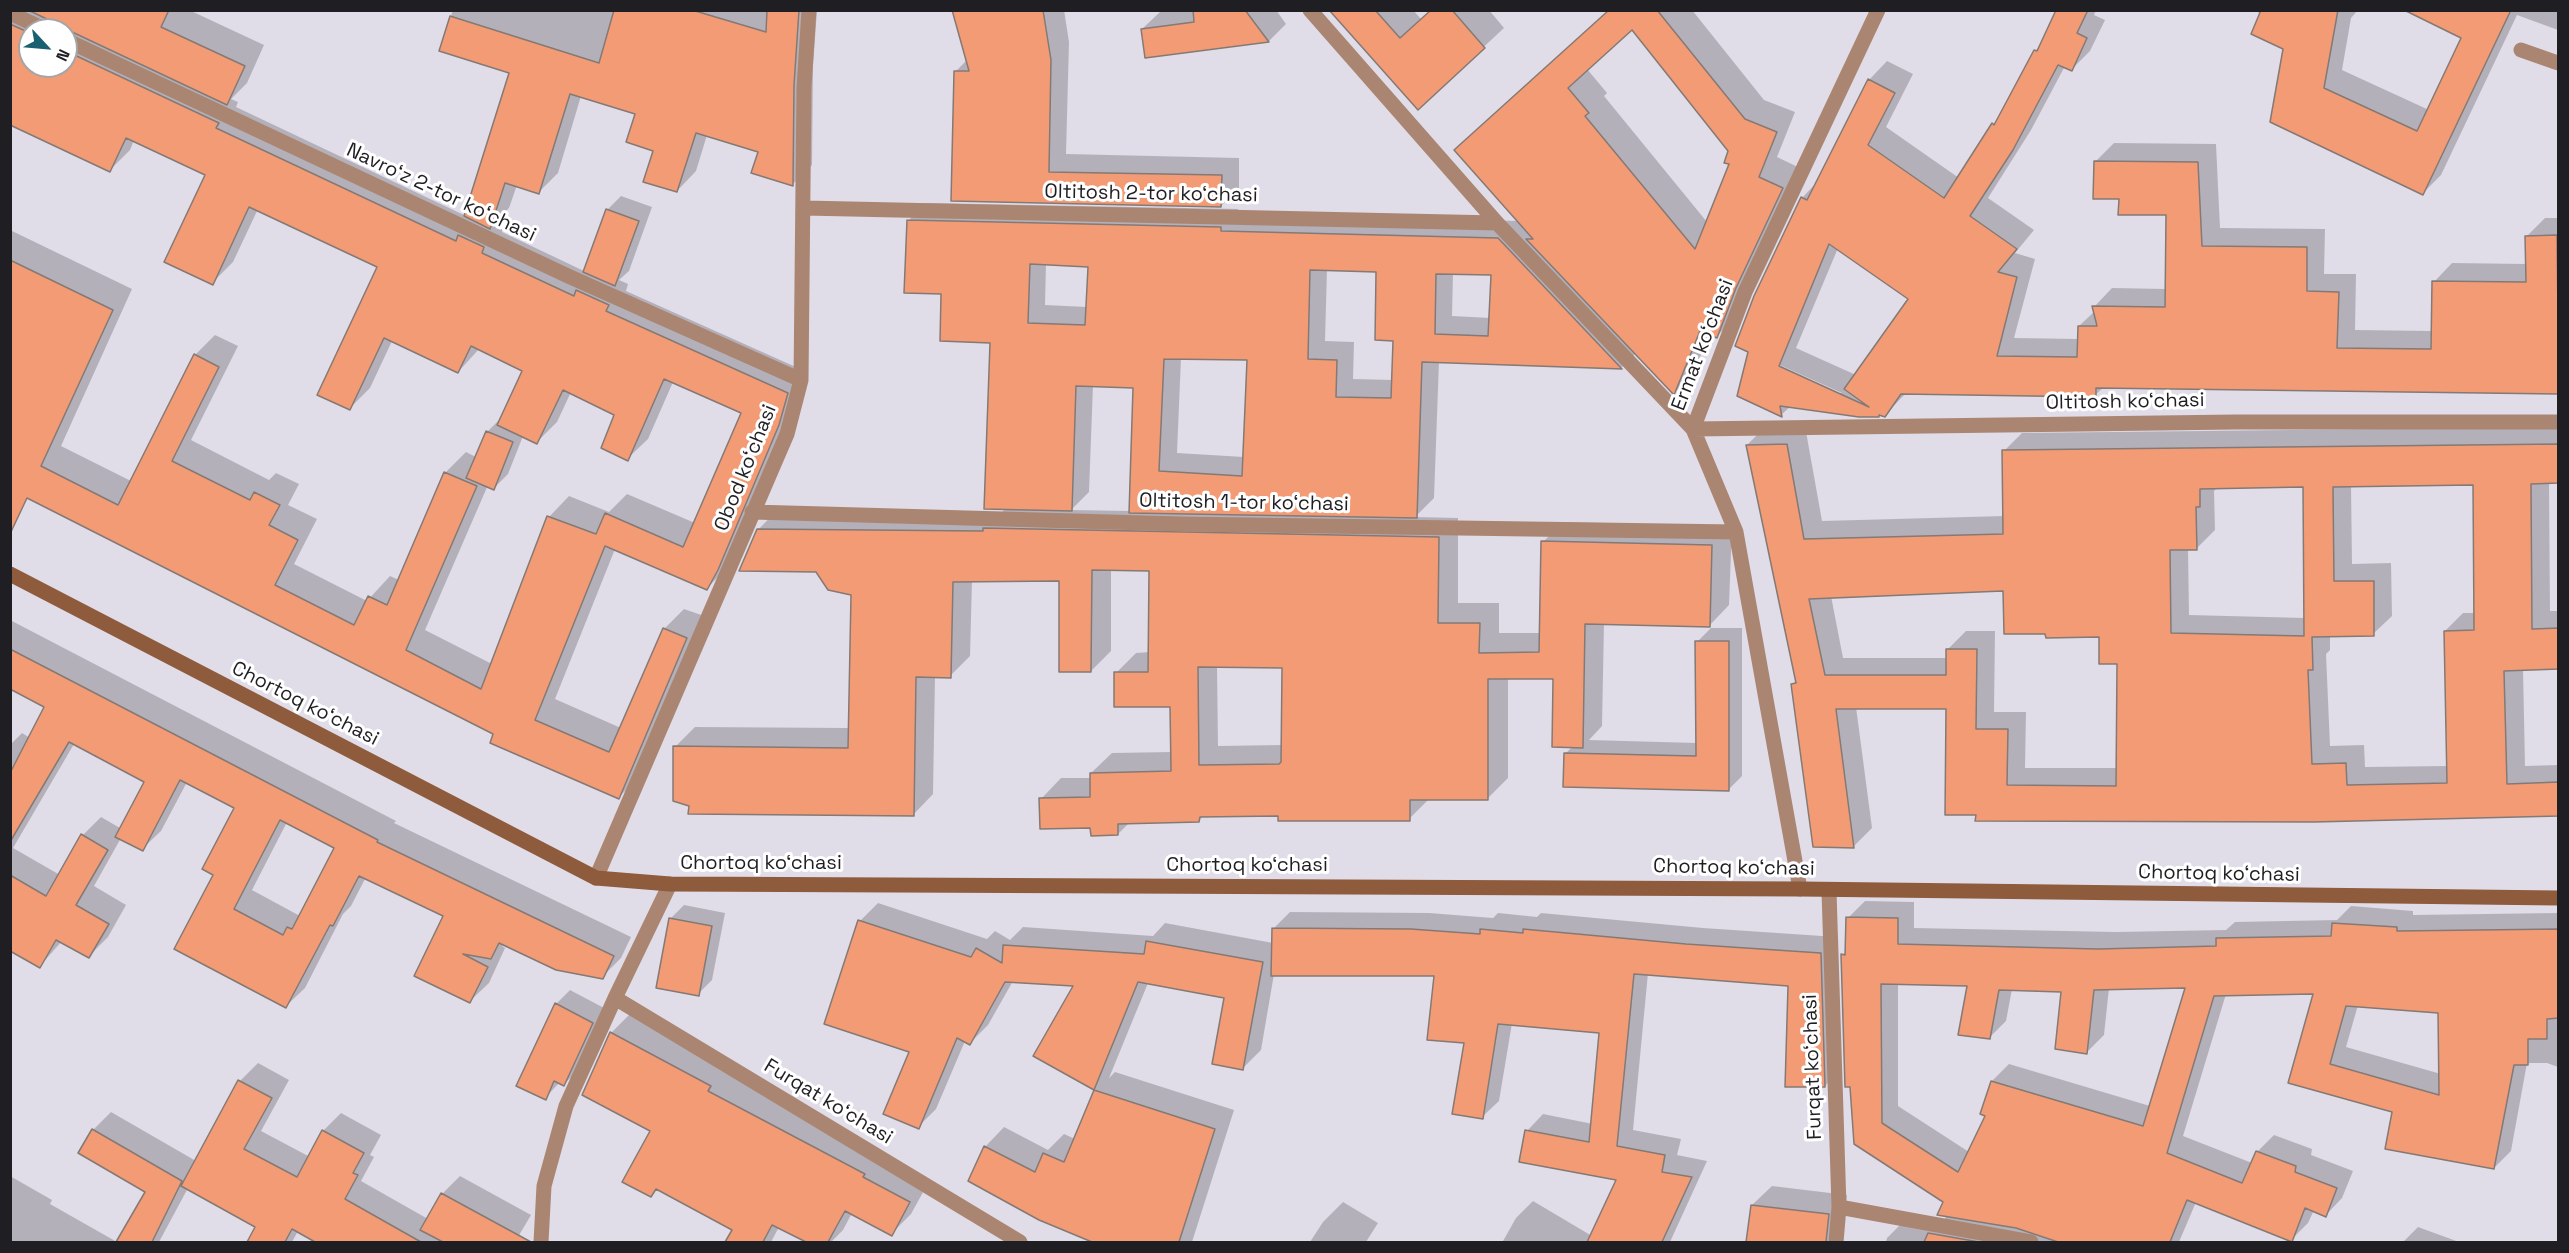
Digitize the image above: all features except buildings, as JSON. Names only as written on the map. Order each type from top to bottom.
[{"type":"main road","name":"Chortoq koʻchasi","points":[[10,574],[596,878],[670,884],[1800,889],[2559,898]]},
{"type":"street","name":"Obod koʻchasi","points":[[596,878],[787,434],[801,380],[804,87],[809,10]]},
{"type":"street","points":[[1310,10],[1497,223],[1693,429]]},
{"type":"street","name":"Ermat koʻchasi","points":[[1800,889],[1736,532],[1693,429],[1744,292],[1878,10]]},
{"type":"street","name":"Navroʻz 2-tor koʻchasi","points":[[78,46],[568,276],[801,380]]},
{"type":"street","points":[[2521,50],[2559,63]]},
{"type":"street","name":"Oltitosh 2-tor koʻchasi","points":[[804,208],[1497,223]]},
{"type":"street","name":"Oltitosh koʻchasi","points":[[1693,429],[2236,422],[2559,422]]},
{"type":"street","name":"Oltitosh 1-tor koʻchasi","points":[[752,512],[1182,524],[1736,532]]},
{"type":"street","points":[[541,1242],[544,1186],[566,1106],[670,884]]},
{"type":"street","name":"Furqat koʻchasi","points":[[1829,891],[1839,1206],[1836,1242]]},
{"type":"street","name":"Furqat koʻchasi","points":[[615,998],[1020,1242]]},
{"type":"street","points":[[1839,1206],[2031,1242]]}]
